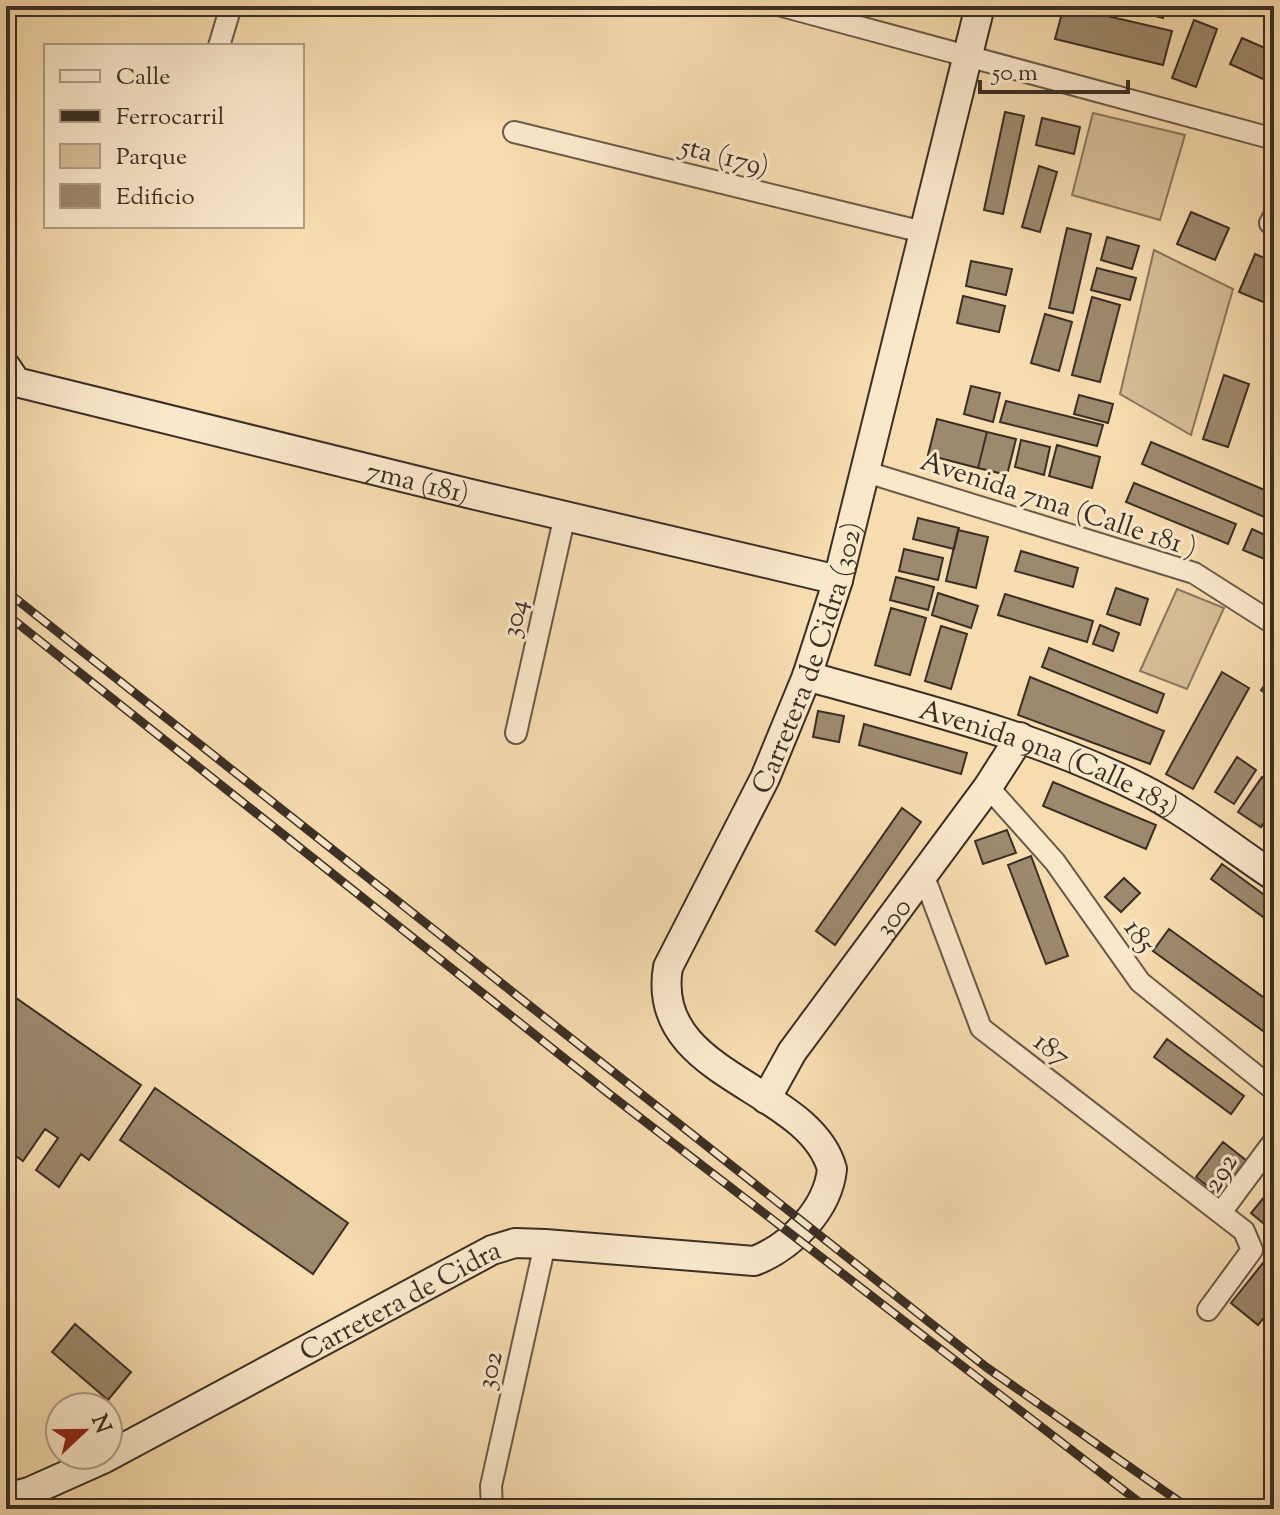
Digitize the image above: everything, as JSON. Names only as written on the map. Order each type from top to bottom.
[{"type":"main road","name":"Carretera de Cidra (302)","points":[[810,1218],[831,1183],[828,1155],[807,1130],[700,1053],[678,1029],[668,1006],[665,985],[668,967],[765,778],[807,676],[838,580],[980,6]]},
{"type":"main road","name":"7ma (181)","points":[[6,367],[16,382],[838,580]]},
{"type":"main road","name":"Avenida 9na (Calle 183)","points":[[807,676],[1020,737],[1146,790],[1274,876]]},
{"type":"main road","name":"300","points":[[766,1099],[792,1052],[988,787],[1020,737]]},
{"type":"main road","name":"Carretera de Cidra","points":[[6,1498],[29,1492],[103,1459],[492,1250],[515,1243],[545,1244],[740,1263],[754,1261],[781,1249],[810,1218]]},
{"type":"street","points":[[220,44],[231,6]]},
{"type":"street","points":[[782,6],[969,54],[1274,139]]},
{"type":"street","name":"5ta (179)","points":[[514,132],[923,232]]},
{"type":"street","name":"Avenida 7ma (Calle 181 )","points":[[863,471],[1194,573],[1274,624]]},
{"type":"street","name":"304","points":[[516,733],[565,515]]},
{"type":"street","name":"185","points":[[988,787],[1055,862],[1140,982],[1274,1090]]},
{"type":"street","name":"187","points":[[923,874],[981,1028],[1222,1211]]},
{"type":"street","name":"292","points":[[1208,1310],[1252,1250],[1244,1231],[1222,1211],[1274,1141]]},
{"type":"street","name":"302","points":[[492,1509],[491,1486],[545,1244]]},
{"type":"green space","points":[[1093,113],[1185,135],[1160,220],[1072,195]]},
{"type":"green space","points":[[1154,250],[1233,289],[1191,435],[1120,394]]},
{"type":"green space","points":[[1177,589],[1224,608],[1187,689],[1140,671]]},
{"type":"building","points":[[1064,6],[1172,31],[1163,65],[1055,39]]},
{"type":"building","points":[[1119,6],[1166,6],[1163,18]]},
{"type":"building","points":[[1194,20],[1217,29],[1196,87],[1172,78]]},
{"type":"building","points":[[1242,38],[1274,52],[1274,84],[1230,64]]},
{"type":"building","points":[[1005,112],[1024,116],[1003,214],[984,210]]},
{"type":"building","points":[[1042,118],[1080,127],[1074,154],[1036,145]]},
{"type":"building","points":[[1039,166],[1057,172],[1040,232],[1022,227]]},
{"type":"building","points":[[1191,212],[1229,228],[1215,260],[1177,244]]},
{"type":"building","points":[[1067,228],[1091,234],[1073,313],[1049,308]]},
{"type":"building","points":[[1107,237],[1139,246],[1132,269],[1101,260]]},
{"type":"building","points":[[1255,254],[1274,262],[1274,289],[1268,304],[1239,292]]},
{"type":"building","points":[[971,261],[1012,269],[1006,295],[966,286]]},
{"type":"building","points":[[1097,268],[1136,278],[1130,300],[1091,290]]},
{"type":"building","points":[[963,296],[1005,306],[999,332],[957,323]]},
{"type":"building","points":[[1092,297],[1120,305],[1100,382],[1072,375]]},
{"type":"building","points":[[1045,314],[1072,322],[1059,371],[1031,363]]},
{"type":"building","points":[[1224,375],[1249,384],[1228,447],[1203,439]]},
{"type":"building","points":[[971,386],[1000,393],[993,422],[964,414]]},
{"type":"building","points":[[1079,395],[1113,404],[1108,423],[1074,414]]},
{"type":"building","points":[[1006,401],[1103,425],[1097,446],[1000,422]]},
{"type":"building","points":[[937,419],[987,432],[978,468],[928,455]]},
{"type":"building","points":[[987,432],[1016,439],[1007,475],[978,468]]},
{"type":"building","points":[[1021,440],[1050,447],[1044,475],[1015,467]]},
{"type":"building","points":[[1151,442],[1274,494],[1269,519],[1142,464]]},
{"type":"building","points":[[1057,445],[1100,457],[1092,488],[1049,476]]},
{"type":"building","points":[[1134,483],[1236,524],[1228,544],[1126,502]]},
{"type":"building","points":[[918,518],[959,528],[954,549],[913,539]]},
{"type":"building","points":[[1252,529],[1274,539],[1274,563],[1243,550]]},
{"type":"building","points":[[958,530],[988,537],[976,588],[946,581]]},
{"type":"building","points":[[904,549],[943,558],[938,580],[899,571]]},
{"type":"building","points":[[1021,551],[1078,568],[1073,587],[1015,571]]},
{"type":"building","points":[[896,577],[934,587],[928,610],[890,600]]},
{"type":"building","points":[[1116,588],[1148,599],[1140,625],[1107,614]]},
{"type":"building","points":[[938,593],[978,606],[971,628],[932,615]]},
{"type":"building","points":[[1005,594],[1093,621],[1087,642],[998,615]]},
{"type":"building","points":[[891,608],[926,618],[910,675],[875,665]]},
{"type":"building","points":[[1100,625],[1119,633],[1113,651],[1093,644]]},
{"type":"building","points":[[941,626],[967,634],[951,689],[925,681]]},
{"type":"building","points":[[1049,648],[1164,694],[1157,713],[1042,667]]},
{"type":"building","points":[[1222,672],[1249,688],[1193,789],[1166,774]]},
{"type":"building","points":[[1274,673],[1274,700],[1261,690]]},
{"type":"building","points":[[1030,677],[1164,731],[1150,764],[1018,715]]},
{"type":"building","points":[[818,711],[844,716],[839,742],[813,737]]},
{"type":"building","points":[[864,724],[967,753],[961,774],[859,745]]},
{"type":"building","points":[[1237,757],[1256,770],[1234,804],[1215,792]]},
{"type":"building","points":[[1262,777],[1274,785],[1274,807],[1261,827],[1238,812]]},
{"type":"building","points":[[1053,782],[1156,825],[1146,849],[1043,806]]},
{"type":"building","points":[[902,808],[921,822],[835,945],[816,931]]},
{"type":"building","points":[[1007,830],[1016,853],[983,864],[975,841]]},
{"type":"building","points":[[1031,856],[1068,956],[1046,964],[1008,865]]},
{"type":"building","points":[[1222,864],[1274,902],[1274,925],[1211,879]]},
{"type":"building","points":[[1124,878],[1140,893],[1121,912],[1105,897]]},
{"type":"building","points":[[1169,929],[1274,1005],[1274,1039],[1153,951]]},
{"type":"building","points":[[6,991],[141,1085],[89,1160],[81,1154],[59,1187],[36,1170],[58,1138],[45,1129],[23,1161],[6,1149]]},
{"type":"building","points":[[1167,1039],[1244,1096],[1231,1114],[1154,1057]]},
{"type":"building","points":[[155,1088],[348,1223],[313,1274],[120,1140]]},
{"type":"building","points":[[1223,1142],[1247,1161],[1220,1196],[1196,1177]]},
{"type":"building","points":[[1265,1196],[1274,1203],[1274,1232],[1251,1213]]},
{"type":"building","points":[[1263,1263],[1274,1272],[1274,1305],[1258,1325],[1231,1303]]},
{"type":"building","points":[[75,1324],[131,1372],[115,1391],[98,1391],[52,1352]]},
{"type":"railway","points":[[6,591],[986,1367],[1190,1509]]},
{"type":"railway","points":[[6,614],[608,1093],[1148,1509]]}]
